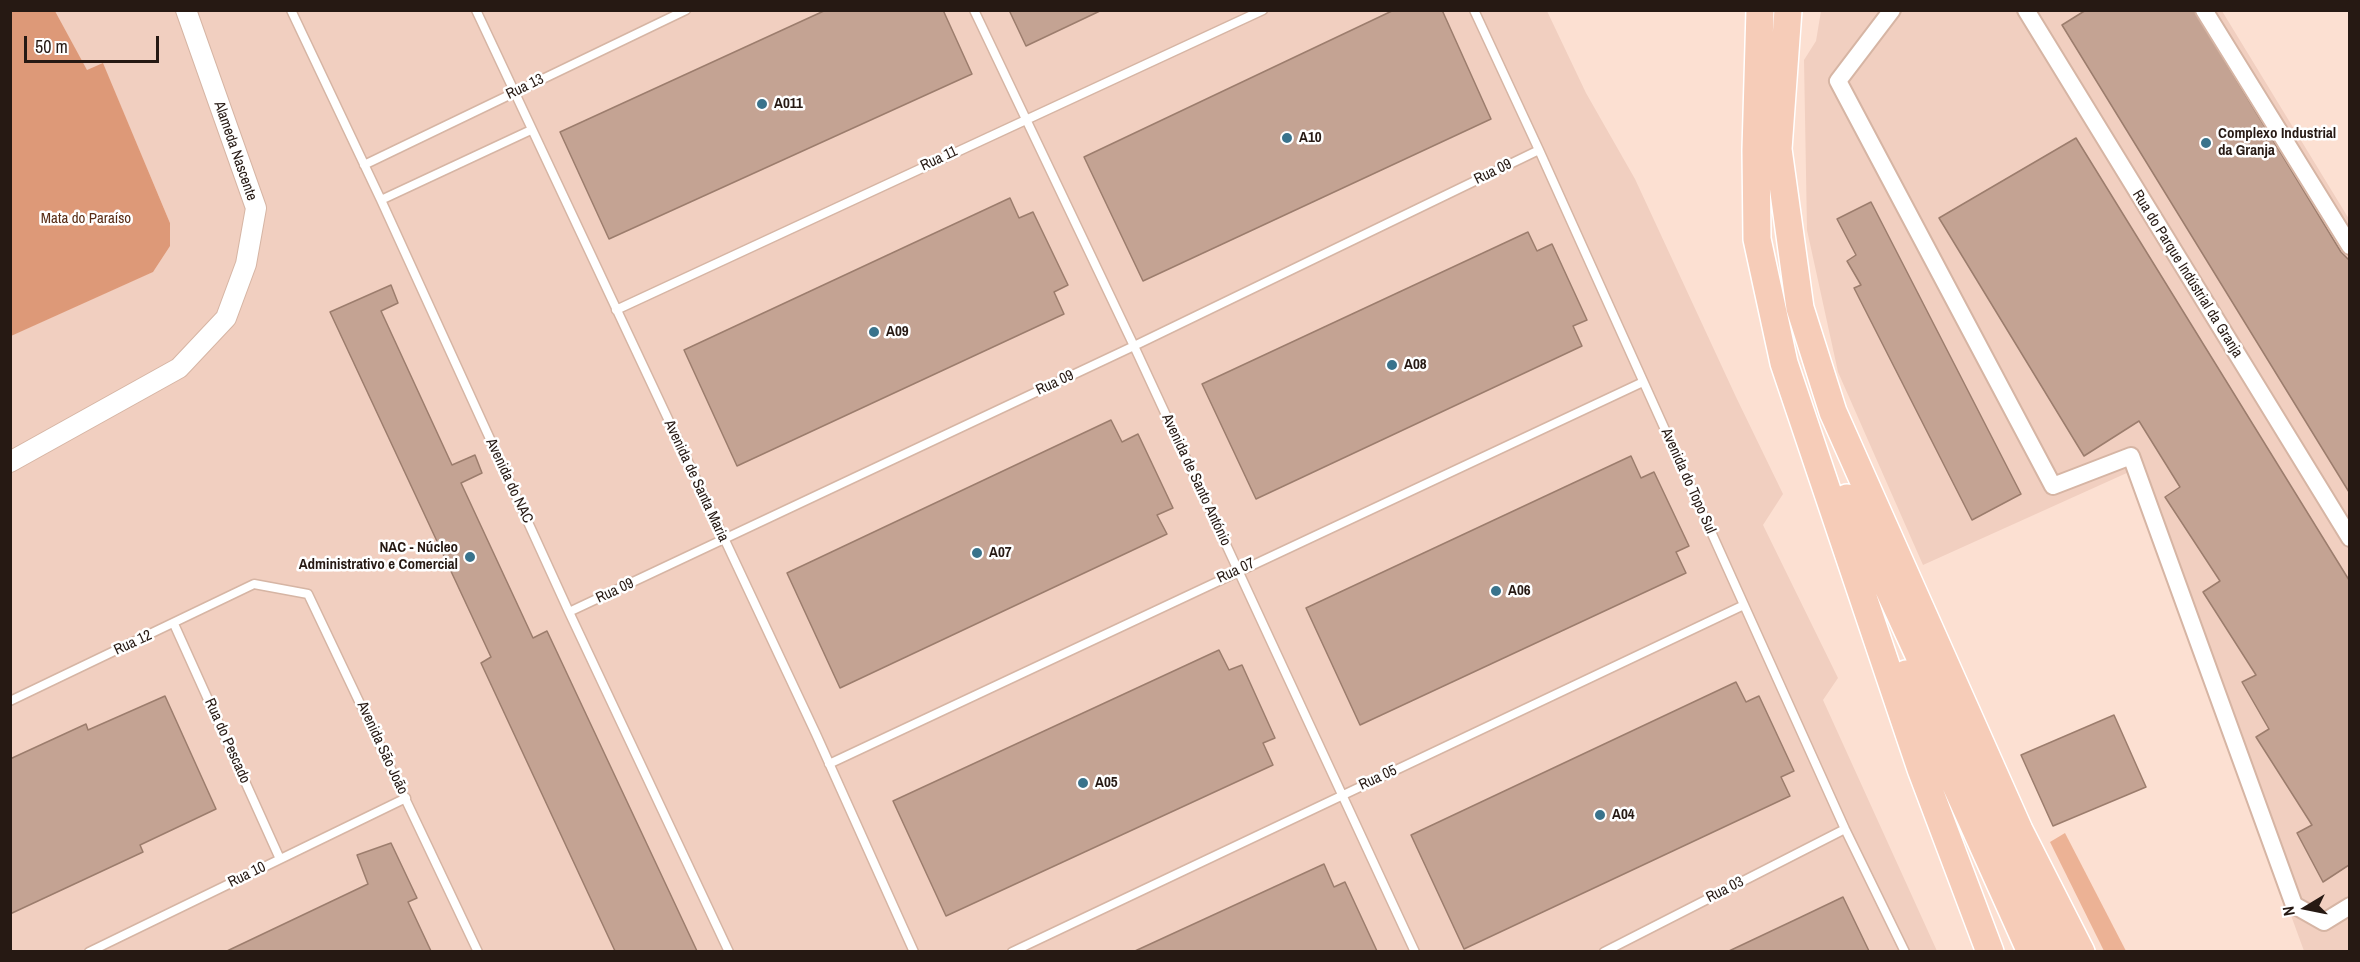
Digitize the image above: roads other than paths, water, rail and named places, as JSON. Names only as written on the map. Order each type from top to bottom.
[{"type":"highway","points":[[1760,10],[1756,239],[1784,363],[1921,769],[1990,951]]},
{"type":"highway","points":[[1788,10],[1778,149],[1800,308],[1833,412],[2019,830],[2081,951]]},
{"type":"highway","points":[[1756,150],[1770,251],[1795,366],[1831,464],[2055,951]]},
{"type":"highway","points":[[1833,505],[1965,809],[2031,951]]},
{"type":"street","name":"Alameda Nascente","points":[[10,462],[179,368],[226,318],[246,264],[256,208],[186,10]]},
{"type":"street","points":[[1892,10],[1838,81],[2053,486],[2131,456],[2294,905],[2324,922],[2349,906]]},
{"type":"street","name":"Rua do Parque Indústrial da Granja","points":[[2026,10],[2349,538]]},
{"type":"street","points":[[2204,10],[2349,246]]},
{"type":"lane","name":"Avenida do NAC","points":[[291,10],[381,200],[569,612],[729,951]]},
{"type":"lane","name":"Avenida de Santa Maria","points":[[476,10],[829,764],[914,951]]},
{"type":"lane","name":"Rua 13","points":[[364,165],[687,10]]},
{"type":"lane","name":"Avenida de Santo António","points":[[974,10],[1134,346],[1415,951]]},
{"type":"lane","name":"Rua 11","points":[[616,310],[1263,10]]},
{"type":"lane","name":"Avenida do Topo Sul","points":[[1473,10],[1539,150],[1845,829],[1905,951]]},
{"type":"lane","points":[[381,200],[531,130]]},
{"type":"lane","name":"Rua 09","points":[[569,612],[1134,346],[1539,150]]},
{"type":"lane","name":"Rua 07","points":[[829,764],[1643,381]]},
{"type":"lane","name":"Rua 12","points":[[10,701],[254,584]]},
{"type":"lane","name":"Avenida São João","points":[[254,584],[309,594],[478,951]]},
{"type":"lane","name":"Rua 05","points":[[1012,951],[1744,606]]},
{"type":"lane","name":"Rua do Pescado","points":[[174,624],[280,859]]},
{"type":"lane","name":"Rua 10","points":[[89,951],[406,798]]},
{"type":"lane","name":"Rua 03","points":[[1604,951],[1845,829]]},
{"type":"place","name":"A011","points":[[762,104]]},
{"type":"place","name":"A10","points":[[1287,138]]},
{"type":"place","name":"Complexo Industrial da Granja","points":[[2206,143]]},
{"type":"place","name":"A09","points":[[874,332]]},
{"type":"place","name":"A08","points":[[1392,365]]},
{"type":"place","name":"A07","points":[[977,553]]},
{"type":"place","name":"NAC - Núcleo Administrativo e Comercial","points":[[470,557]]},
{"type":"place","name":"A06","points":[[1496,591]]},
{"type":"place","name":"A05","points":[[1083,783]]},
{"type":"place","name":"A04","points":[[1600,815]]},
{"type":"park label","name":"Mata do Paraíso","points":[[86,219]]}]
